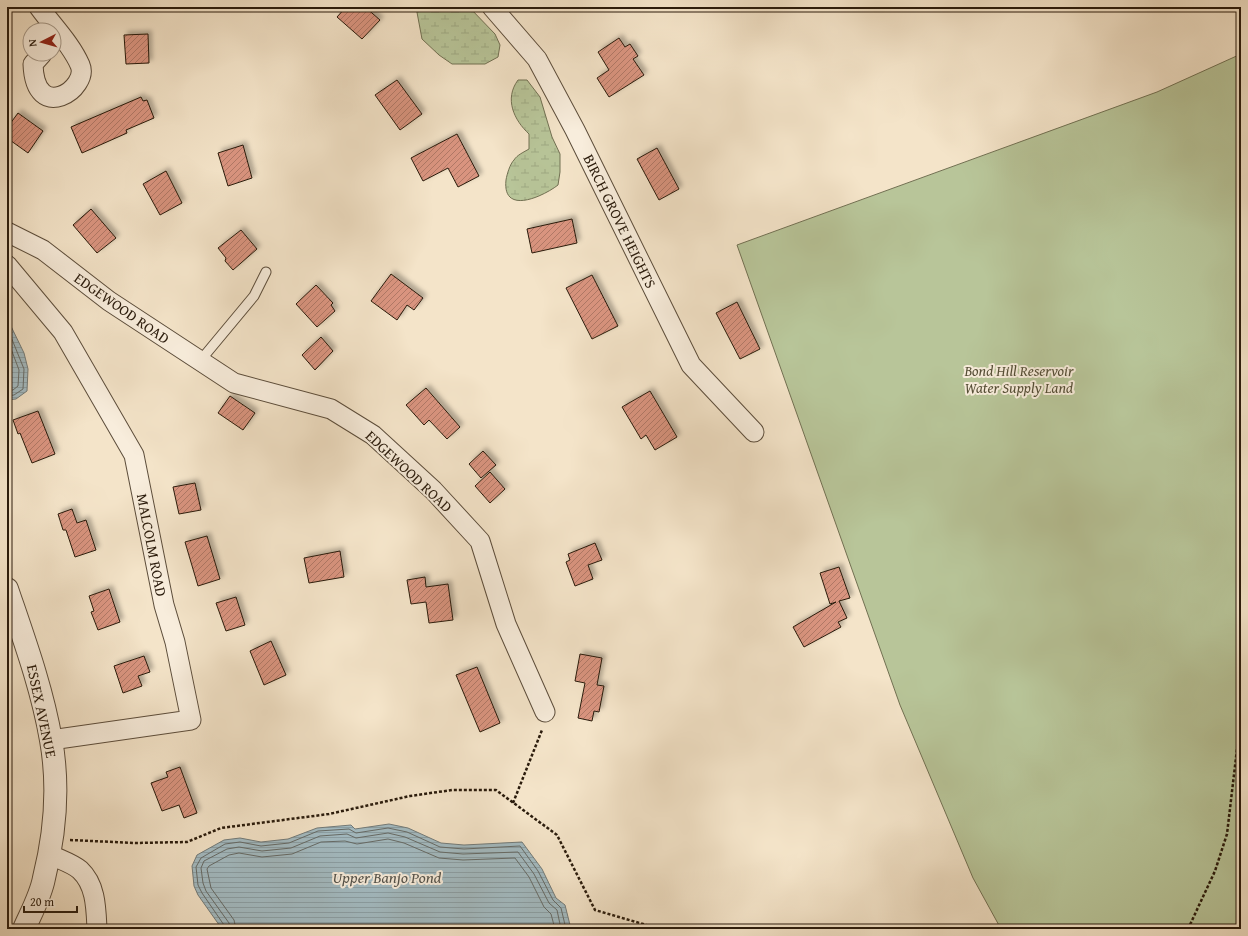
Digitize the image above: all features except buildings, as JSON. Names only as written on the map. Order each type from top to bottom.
[{"type":"street","points":[[39,7],[48,22]]},
{"type":"street","name":"BIRCH GROVE HEIGHTS","points":[[492,7],[538,60],[575,130],[691,365],[754,432]]},
{"type":"street","points":[[35,62],[33,64],[34,79],[40,92],[50,98],[60,97],[71,91],[80,78],[81,66],[62,45]]},
{"type":"street","name":"EDGEWOOD ROAD","points":[[7,232],[43,250],[109,300],[234,383],[331,409],[373,435],[433,490],[480,541],[506,624],[545,712]]},
{"type":"street","name":"MALCOLM ROAD","points":[[7,265],[62,332],[134,456],[164,605],[175,642],[191,720],[51,740]]},
{"type":"street","name":"ESSEX AVENUE","points":[[7,589],[37,679],[51,740],[55,773],[55,809],[44,880],[24,929]]},
{"type":"street","points":[[50,846],[79,869],[90,883],[96,905],[97,929]]},
{"type":"lane","points":[[200,361],[254,296],[266,272]]},
{"type":"path","points":[[513,803],[544,723],[545,712]]},
{"type":"path","points":[[1188,929],[1215,871],[1227,834],[1241,715]]},
{"type":"path","points":[[50,846],[187,842],[221,828],[329,814],[410,796],[452,790],[496,790],[557,835],[595,910],[660,929]]},
{"type":"green space","points":[[416,7],[469,7],[495,34],[500,45],[498,57],[485,64],[452,64],[439,55],[422,39]]},
{"type":"green space","name":"Bond Hill Reservoir Water Supply Land","points":[[1241,54],[1241,929],[1001,929],[973,878],[900,705],[737,245],[1157,92]]},
{"type":"green space","points":[[518,80],[527,80],[540,97],[552,137],[560,154],[558,185],[543,194],[525,200],[510,198],[507,191],[506,180],[511,164],[517,157],[529,149],[529,134],[515,116],[511,102],[514,87]]},
{"type":"water","points":[[7,318],[24,353],[28,369],[27,391],[16,399],[7,400]]},
{"type":"water","name":"Upper Banjo Pond","points":[[389,824],[408,828],[441,843],[464,845],[522,842],[542,869],[556,898],[565,905],[571,929],[222,929],[198,895],[194,886],[192,866],[197,855],[224,840],[240,838],[261,842],[288,839],[317,828],[351,825],[355,829]]}]
